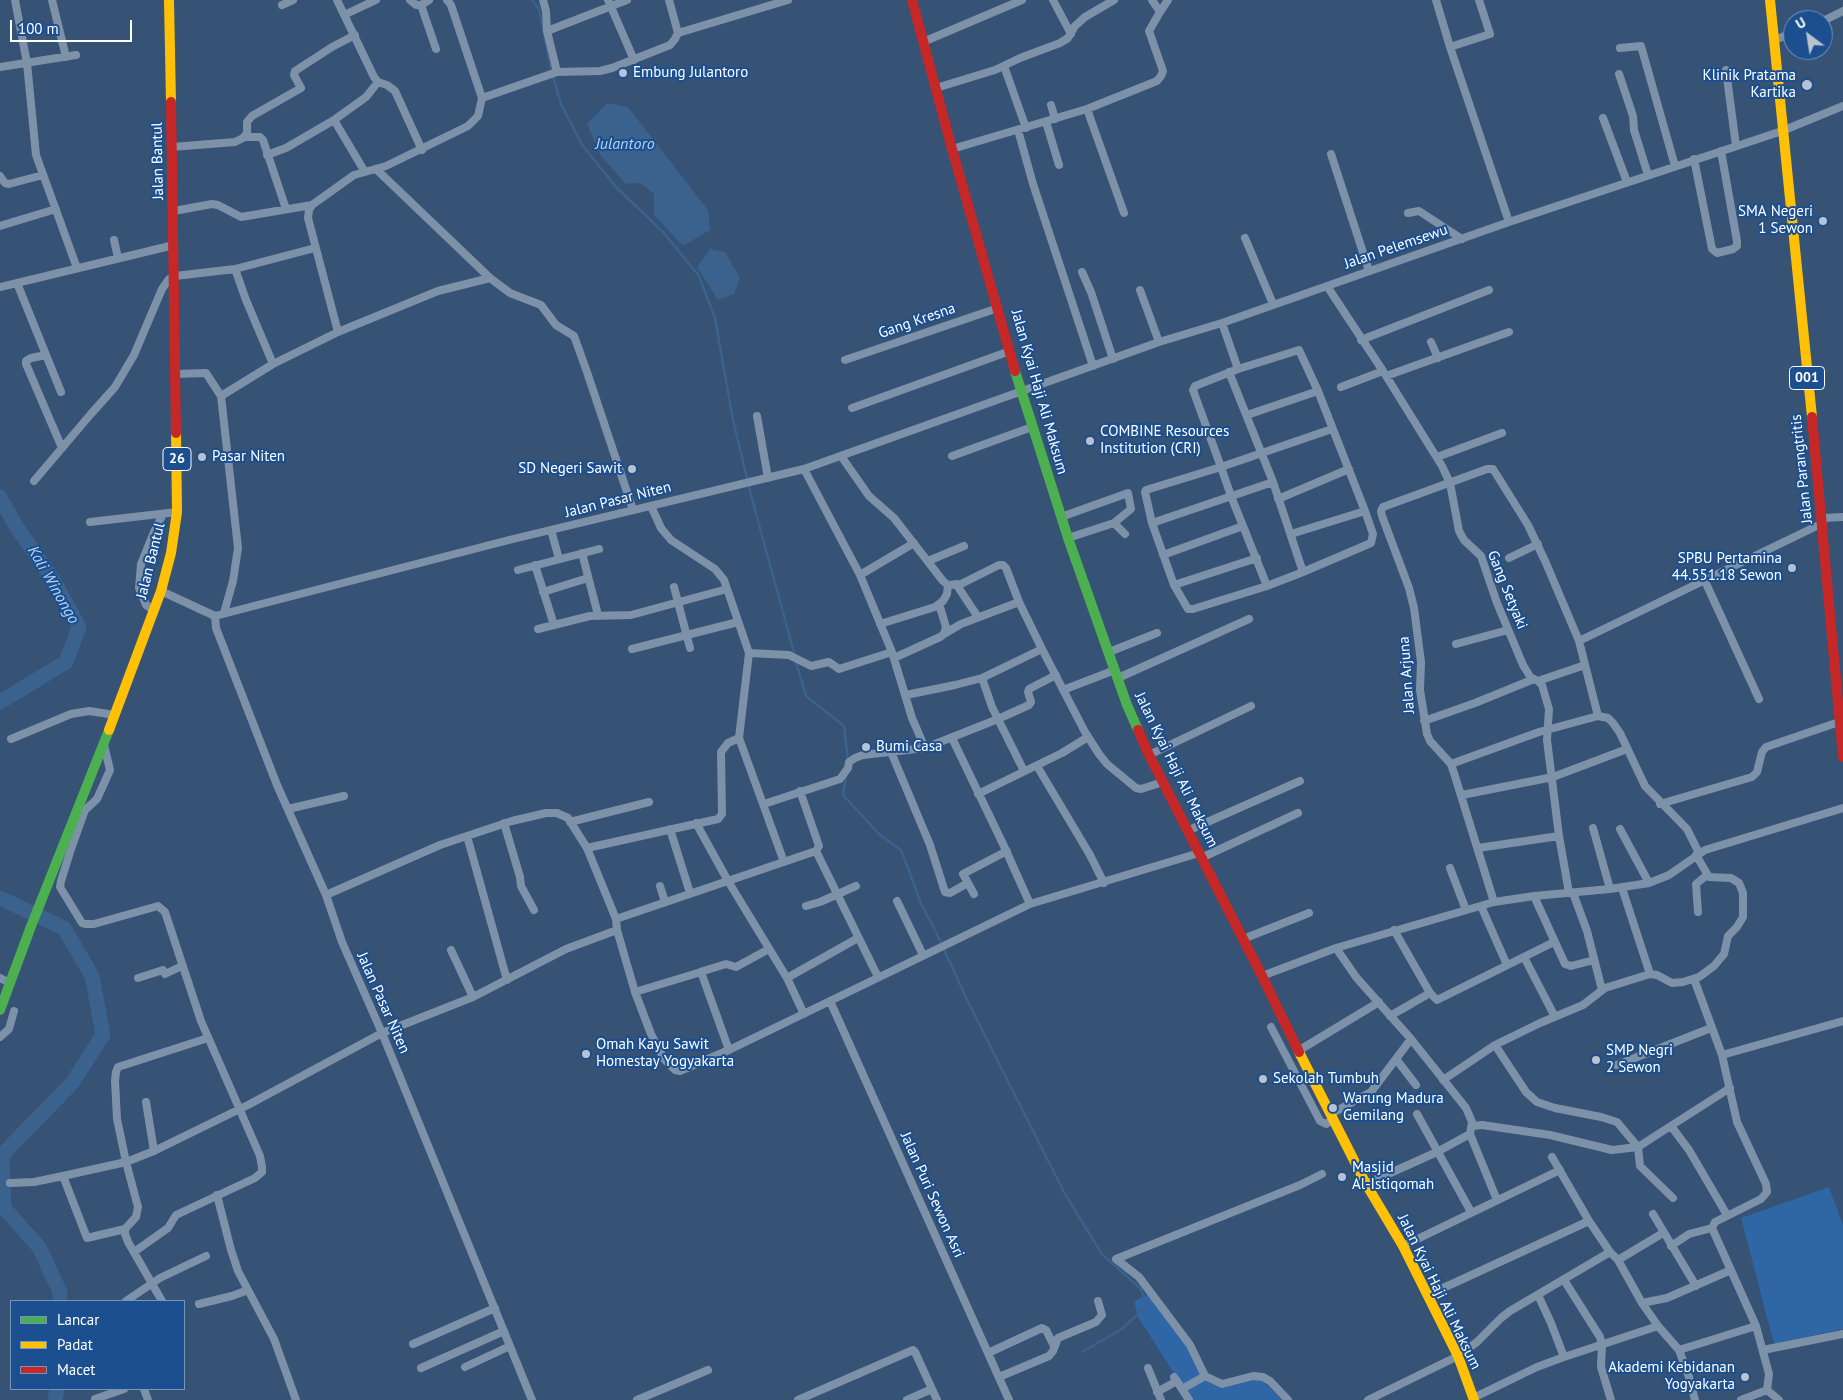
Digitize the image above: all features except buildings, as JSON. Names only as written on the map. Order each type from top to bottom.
[{"type":"main road","name":"Jalan Bantul","points":[[0,1010],[4,980],[30,929],[82,808],[161,590],[171,553],[177,512],[174,211],[169,0]]},
{"type":"main road","name":"Jalan Kyai Haji Ali Maksum","points":[[912,0],[952,150],[1021,392],[1068,538],[1127,705],[1149,755],[1262,976],[1312,1080],[1366,1184],[1403,1246],[1458,1356],[1473,1399]]},
{"type":"main road","name":"Jalan Parangtritis","points":[[1770,0],[1822,520],[1843,756]]},
{"type":"street","points":[[15,0],[27,63],[35,146],[42,175],[77,268]]},
{"type":"street","points":[[52,0],[66,57]]},
{"type":"street","points":[[282,5],[293,0]]},
{"type":"street","points":[[337,0],[374,76],[378,82],[387,85],[395,91],[422,150]]},
{"type":"street","points":[[344,15],[376,0]]},
{"type":"street","points":[[410,0],[421,5],[429,0]]},
{"type":"street","points":[[338,332],[308,218],[312,205],[350,177],[376,169],[422,150],[461,130],[472,123],[478,116],[482,98],[451,5],[447,0]]},
{"type":"street","points":[[542,0],[546,11],[552,74]]},
{"type":"street","points":[[547,30],[609,3],[627,0]]},
{"type":"street","points":[[482,98],[552,74],[604,70],[670,45],[678,32],[670,2],[679,0]]},
{"type":"street","points":[[678,32],[788,0]]},
{"type":"street","points":[[923,42],[1022,0]]},
{"type":"street","points":[[1053,0],[1071,34]]},
{"type":"street","points":[[936,88],[1004,66],[1060,43],[1071,34],[1075,26],[1085,17],[1114,0]]},
{"type":"street","points":[[1152,0],[1160,12]]},
{"type":"street","points":[[952,150],[1087,109],[1157,81],[1163,72],[1149,35],[1150,29],[1168,0]]},
{"type":"street","points":[[1436,0],[1509,222]]},
{"type":"street","points":[[1450,47],[1490,34],[1479,0]]},
{"type":"street","points":[[609,3],[634,60]]},
{"type":"street","points":[[421,5],[436,49]]},
{"type":"street","points":[[245,137],[248,133],[247,122],[252,116],[301,88],[294,75],[295,71],[332,47],[355,35]]},
{"type":"street","points":[[1774,40],[1783,37]]},
{"type":"street","points":[[1620,48],[1641,46],[1675,166]]},
{"type":"street","points":[[0,67],[76,55]]},
{"type":"street","points":[[1004,66],[1026,128]]},
{"type":"street","points":[[1726,70],[1736,146]]},
{"type":"street","points":[[1619,74],[1633,116],[1634,130],[1648,175]]},
{"type":"street","points":[[267,155],[286,148],[334,120],[366,97],[378,82]]},
{"type":"street","points":[[1051,105],[1056,119]]},
{"type":"street","name":"Jalan Pelemsewu","points":[[1021,392],[1509,222],[1782,131],[1843,106]]},
{"type":"street","points":[[1087,109],[1124,213]]},
{"type":"street","points":[[1603,118],[1628,182]]},
{"type":"street","points":[[334,120],[365,172]]},
{"type":"street","points":[[1046,122],[1059,165]]},
{"type":"street","points":[[1018,130],[1033,184],[1094,366]]},
{"type":"street","points":[[172,147],[235,142],[245,137],[260,136],[286,209]]},
{"type":"street","points":[[1694,159],[1712,249],[1717,253],[1733,249],[1737,246],[1737,241],[1721,151]]},
{"type":"street","points":[[1331,154],[1369,271]]},
{"type":"street","points":[[376,169],[490,278],[510,294],[541,305],[556,325],[574,336],[633,510]]},
{"type":"street","points":[[0,176],[5,183],[9,184],[42,175]]},
{"type":"street","points":[[174,211],[212,204],[218,205],[241,217],[312,205]]},
{"type":"street","points":[[0,226],[56,209]]},
{"type":"street","points":[[1408,213],[1419,211],[1462,239]]},
{"type":"street","points":[[1245,238],[1273,304]]},
{"type":"street","points":[[114,240],[118,258]]},
{"type":"street","points":[[0,287],[174,245]]},
{"type":"street","points":[[34,482],[115,387],[134,355],[162,289],[169,279],[175,276],[235,269],[315,248]]},
{"type":"street","points":[[235,269],[273,364]]},
{"type":"street","points":[[1082,272],[1091,292],[1113,360]]},
{"type":"street","points":[[221,396],[273,364],[338,332],[438,292],[490,278]]},
{"type":"street","points":[[17,283],[62,392]]},
{"type":"street","name":"Gang Setyaki","points":[[1327,286],[1437,457],[1450,483],[1459,531],[1464,540],[1481,556],[1497,603],[1523,665],[1536,680],[1548,702],[1547,731],[1559,836],[1571,893],[1587,931],[1602,990]]},
{"type":"street","points":[[1140,290],[1160,342]]},
{"type":"street","points":[[1362,340],[1489,290]]},
{"type":"street","name":"Gang Kresna","points":[[845,360],[998,308]]},
{"type":"street","points":[[1222,323],[1238,369]]},
{"type":"street","points":[[1341,388],[1438,358],[1509,332]]},
{"type":"street","points":[[1432,342],[1438,358]]},
{"type":"street","points":[[1267,586],[1231,496],[1221,467],[1193,390],[1195,386],[1229,372],[1299,350],[1318,391],[1365,511],[1372,534],[1371,542],[1267,586],[1190,609],[1185,607],[1174,585],[1144,494],[1146,490],[1221,467],[1262,454],[1332,429]]},
{"type":"street","points":[[852,408],[1010,351]]},
{"type":"street","points":[[46,355],[31,358],[26,361],[26,364],[62,448]]},
{"type":"street","points":[[1229,372],[1262,454],[1303,572]]},
{"type":"street","points":[[176,374],[206,373],[221,396],[238,548],[233,580],[224,613]]},
{"type":"street","points":[[1247,415],[1318,391]]},
{"type":"street","name":"Jalan Pasar Niten","points":[[532,1400],[382,1033],[342,942],[326,896],[250,717],[216,628],[215,616],[551,530],[737,484],[804,470],[1021,392]]},
{"type":"street","points":[[757,416],[768,478]]},
{"type":"street","points":[[952,456],[1032,427]]},
{"type":"street","points":[[1437,457],[1502,433]]},
{"type":"street","points":[[841,456],[869,496],[894,518],[943,581],[952,585],[978,617]]},
{"type":"street","points":[[1278,499],[1349,469]]},
{"type":"street","points":[[1450,483],[1487,469],[1493,469],[1538,544],[1579,641],[1598,716]]},
{"type":"street","points":[[804,470],[860,575],[893,655],[912,718],[925,748]]},
{"type":"street","points":[[1152,523],[1272,482]]},
{"type":"street","name":"Jalan Arjuna","points":[[1450,483],[1388,504],[1381,511],[1414,608],[1421,662],[1420,690],[1424,721],[1430,741],[1451,764],[1494,902]]},
{"type":"street","points":[[1061,517],[1128,493],[1131,509],[1114,523],[1068,538]]},
{"type":"street","points":[[650,506],[658,524],[666,534],[683,549],[718,571],[727,588],[748,653],[739,738],[784,862]]},
{"type":"street","points":[[1291,534],[1365,511]]},
{"type":"street","points":[[90,522],[177,512]]},
{"type":"street","points":[[154,610],[146,605],[139,588],[142,564],[163,514]]},
{"type":"street","points":[[1579,641],[1822,520],[1843,517]]},
{"type":"street","points":[[1114,523],[1125,534]]},
{"type":"street","points":[[1163,555],[1243,526]]},
{"type":"street","points":[[551,530],[559,559]]},
{"type":"street","points":[[860,575],[914,543]]},
{"type":"street","points":[[1509,558],[1538,544]]},
{"type":"street","points":[[928,561],[964,546]]},
{"type":"street","points":[[518,570],[599,549]]},
{"type":"street","points":[[582,553],[598,615]]},
{"type":"street","points":[[1174,585],[1257,558]]},
{"type":"street","points":[[535,565],[554,625]]},
{"type":"street","points":[[880,624],[935,607],[943,601],[952,585],[967,582],[999,565],[1003,565],[1042,650],[1088,737],[1107,764],[1134,787],[1141,789],[1163,782]]},
{"type":"street","points":[[543,592],[588,578]]},
{"type":"street","points":[[1704,579],[1759,700]]},
{"type":"street","points":[[674,587],[690,648]]},
{"type":"street","points":[[538,630],[598,615],[626,616],[727,588]]},
{"type":"street","points":[[161,590],[215,616]]},
{"type":"street","points":[[748,653],[789,655],[811,666],[829,662],[837,669],[841,669],[893,655],[933,641],[961,624],[1019,602]]},
{"type":"street","points":[[939,604],[946,628],[944,634]]},
{"type":"street","points":[[1063,690],[1116,674],[1249,619]]},
{"type":"street","points":[[632,649],[738,622]]},
{"type":"street","points":[[1456,644],[1508,630]]},
{"type":"street","points":[[1109,652],[1157,633]]},
{"type":"street","points":[[906,695],[982,678],[1042,650]]},
{"type":"street","points":[[1424,721],[1536,680],[1585,665]]},
{"type":"street","points":[[764,804],[840,779],[848,768],[849,762],[863,755],[925,748],[998,719],[1029,705],[1031,702],[1028,692],[1030,689],[1056,675]]},
{"type":"street","points":[[982,678],[998,719],[1024,772]]},
{"type":"street","points":[[1149,755],[1251,706]]},
{"type":"street","points":[[11,739],[71,714],[89,711],[115,715]]},
{"type":"street","points":[[1443,1080],[1495,1045],[1555,1016],[1583,1005],[1602,990],[1650,974],[1672,982],[1694,979],[1709,970],[1722,957],[1727,938],[1739,925],[1744,912],[1743,893],[1737,881],[1731,878],[1710,878],[1707,875],[1686,829],[1660,804],[1645,786],[1614,722],[1608,718],[1598,716],[1539,732],[1451,764]]},
{"type":"street","points":[[1660,804],[1752,776],[1757,772],[1762,752],[1766,747],[1839,722]]},
{"type":"street","points":[[978,794],[1037,766],[1088,737]]},
{"type":"street","points":[[587,848],[718,819],[722,814],[721,752],[728,743],[739,738]]},
{"type":"street","points":[[952,738],[1007,851],[1030,904]]},
{"type":"street","points":[[104,745],[110,770],[96,800],[82,808],[60,881],[60,887],[82,923],[85,924],[94,924],[158,906],[165,912],[208,1038],[260,1156],[262,1172],[256,1178],[176,1215],[168,1228],[134,1252]]},
{"type":"street","points":[[1462,795],[1553,777],[1627,749]]},
{"type":"street","points":[[891,752],[930,845],[944,891],[950,893],[968,883]]},
{"type":"street","points":[[1037,766],[1090,855],[1104,883]]},
{"type":"street","points":[[1187,830],[1300,781]]},
{"type":"street","points":[[616,919],[816,850],[819,846],[800,792]]},
{"type":"street","points":[[288,809],[344,796]]},
{"type":"street","points":[[570,822],[649,802]]},
{"type":"street","points":[[1262,976],[1336,948],[1494,902],[1534,896],[1622,888],[1649,883],[1669,874],[1698,854],[1721,844],[1843,808]]},
{"type":"street","points":[[326,896],[440,845],[504,823],[546,813],[557,813],[568,818],[587,848],[616,919],[616,930],[635,992],[660,1053],[676,1070],[685,1070],[1030,904],[1200,856],[1298,812]]},
{"type":"street","points":[[504,823],[520,877],[520,886],[534,910]]},
{"type":"street","points":[[696,824],[787,978],[804,1014]]},
{"type":"street","points":[[1594,828],[1610,889]]},
{"type":"street","points":[[670,829],[690,893]]},
{"type":"street","points":[[1620,829],[1649,883]]},
{"type":"street","points":[[467,836],[507,980]]},
{"type":"street","points":[[1478,848],[1559,836]]},
{"type":"street","points":[[816,850],[878,977]]},
{"type":"street","points":[[974,894],[963,874],[1007,851]]},
{"type":"street","points":[[1450,868],[1466,910]]},
{"type":"street","points":[[1698,912],[1696,884],[1707,875]]},
{"type":"street","points":[[660,886],[665,902]]},
{"type":"street","points":[[806,906],[856,886]]},
{"type":"street","points":[[1622,888],[1650,974]]},
{"type":"street","points":[[1534,896],[1563,962],[1567,966],[1571,966],[1594,960]]},
{"type":"street","points":[[897,901],[923,955]]},
{"type":"street","points":[[1481,906],[1507,965]]},
{"type":"street","points":[[1243,939],[1309,913]]},
{"type":"street","points":[[10,1183],[34,1182],[126,1162],[154,1151],[239,1110],[382,1033],[473,997],[566,949],[616,930]]},
{"type":"street","points":[[1394,930],[1430,994],[1433,998],[1439,1000],[1554,942]]},
{"type":"street","points":[[787,978],[858,938]]},
{"type":"street","points":[[1336,948],[1356,977],[1411,1039],[1466,1108],[1473,1126],[1470,1134],[1437,1152],[1366,1184]]},
{"type":"street","points":[[635,992],[724,964],[736,967],[769,949]]},
{"type":"street","points":[[451,950],[473,997]]},
{"type":"street","points":[[1524,957],[1555,1016]]},
{"type":"street","points":[[138,978],[163,970],[165,974],[182,966]]},
{"type":"street","points":[[700,972],[703,975],[730,1050]]},
{"type":"street","points":[[1672,1246],[1689,1234],[1712,1228],[1715,1222],[1761,1199],[1765,1195],[1767,1188],[1737,1122],[1722,1055],[1694,979]]},
{"type":"street","points":[[1390,1016],[1430,994]]},
{"type":"street","name":"Jalan Puri Sewon Asri","points":[[830,1001],[1009,1400]]},
{"type":"street","points":[[1298,1051],[1379,1002]]},
{"type":"street","points":[[0,1038],[9,1029],[14,1012]]},
{"type":"street","points":[[1722,1055],[1840,1022]]},
{"type":"street","points":[[1271,1027],[1321,1123],[1326,1124],[1332,1116],[1371,1092],[1411,1039]]},
{"type":"street","points":[[1617,1065],[1711,1028]]},
{"type":"street","points":[[63,1176],[87,1238],[125,1229],[138,1213],[117,1119],[115,1082],[118,1067],[208,1038]]},
{"type":"street","points":[[1495,1045],[1526,1092],[1537,1102],[1555,1108],[1610,1119],[1623,1127],[1638,1147],[1640,1166],[1673,1198]]},
{"type":"street","points":[[1396,1059],[1416,1085]]},
{"type":"street","points":[[1301,1087],[1312,1080]]},
{"type":"street","points":[[1473,1126],[1482,1125],[1550,1135],[1612,1150],[1638,1147],[1730,1088]]},
{"type":"street","points":[[146,1102],[154,1151]]},
{"type":"street","points":[[1417,1114],[1471,1212]]},
{"type":"street","points":[[1671,1126],[1689,1150],[1728,1215]]},
{"type":"street","points":[[1470,1134],[1496,1200]]},
{"type":"street","points":[[1552,1157],[1589,1221],[1610,1252],[1618,1260],[1642,1303],[1658,1326],[1679,1350],[1695,1400]]},
{"type":"street","points":[[1403,1246],[1560,1170]]},
{"type":"street","points":[[1288,1400],[1264,1377],[1253,1376],[1222,1384],[1205,1376],[1190,1346],[1140,1277],[1116,1259],[1300,1185],[1322,1174]]},
{"type":"street","points":[[217,1195],[238,1271],[274,1339],[296,1400]]},
{"type":"street","points":[[1653,1214],[1696,1286]]},
{"type":"street","points":[[1429,1298],[1441,1289],[1589,1221]]},
{"type":"street","points":[[1712,1228],[1756,1326],[1770,1379],[1767,1390]]},
{"type":"street","points":[[125,1229],[128,1242],[161,1300]]},
{"type":"street","points":[[1618,1260],[1663,1233]]},
{"type":"street","points":[[1368,1400],[1458,1356],[1477,1342],[1501,1318],[1610,1252]]},
{"type":"street","points":[[128,1300],[169,1273],[206,1256]]},
{"type":"street","points":[[1642,1303],[1660,1300],[1731,1270]]},
{"type":"street","points":[[1564,1280],[1600,1337],[1602,1345],[1601,1367],[1611,1400]]},
{"type":"street","points":[[199,1304],[248,1290]]},
{"type":"street","points":[[1538,1295],[1554,1329],[1564,1357]]},
{"type":"street","points":[[999,1377],[1049,1356],[1054,1351],[1058,1338],[1100,1319],[1102,1315],[1098,1301]]},
{"type":"street","points":[[413,1344],[494,1308]]},
{"type":"street","points":[[1473,1399],[1564,1357],[1658,1326]]},
{"type":"street","points":[[1679,1350],[1756,1326]]},
{"type":"street","points":[[988,1353],[1042,1328],[1046,1330],[1054,1346]]},
{"type":"street","points":[[421,1368],[504,1331]]},
{"type":"street","points":[[1763,1350],[1843,1334]]},
{"type":"street","points":[[465,1367],[510,1346]]},
{"type":"street","points":[[798,1400],[913,1350],[937,1400]]},
{"type":"street","points":[[1148,1368],[1159,1396],[1176,1379],[1189,1400]]},
{"type":"street","points":[[636,1400],[708,1370]]},
{"type":"street","points":[[1182,1389],[1205,1376]]},
{"type":"street","points":[[907,1400],[932,1389]]},
{"type":"street","points":[[95,1399],[121,1390]]},
{"type":"street","points":[[1741,1400],[1767,1390]]},
{"type":"street","points":[[1767,1390],[1779,1400]]},
{"type":"shaded area","points":[[1829,1187],[1843,1225],[1843,1329],[1774,1344],[1741,1218]]},
{"type":"shaded area","points":[[1150,1294],[1188,1347],[1202,1378],[1221,1387],[1250,1378],[1263,1381],[1282,1400],[1191,1400],[1138,1317],[1134,1301]]},
{"type":"water","name":"Julantoro","points":[[607,103],[628,107],[708,210],[710,230],[683,246],[654,215],[654,194],[640,183],[626,184],[601,156],[587,124]]},
{"type":"water","points":[[710,249],[725,252],[740,278],[734,294],[718,300],[697,267]]},
{"type":"waterway","points":[[532,0],[539,9],[551,69],[561,104],[582,145],[616,187],[663,232],[699,276],[715,318],[733,420],[752,499],[795,656]]},
{"type":"waterway","name":"Kali Winongo","points":[[0,497],[16,526],[54,581],[79,627],[66,662],[0,702]]},
{"type":"waterway","points":[[796,662],[806,696],[844,726],[848,761]]},
{"type":"waterway","points":[[846,777],[843,795],[880,835],[901,850],[922,906],[1065,1194],[1102,1254],[1141,1289],[1147,1305],[1122,1329],[1082,1352]]},
{"type":"waterway","name":"Kali Winongo","points":[[0,898],[64,928],[92,976],[103,1035],[72,1083],[2,1155],[4,1208],[39,1247],[60,1292],[60,1300]]},
{"type":"waterway","name":"Kali Winongo","points":[[55,1400],[57,1390]]},
{"type":"traffic: fast","points":[[1015,371],[1068,538],[1127,705],[1138,730]]},
{"type":"traffic: fast","points":[[0,1010],[109,730]]},
{"type":"traffic: slow","points":[[169,0],[171,102]]},
{"type":"traffic: slow","points":[[1770,0],[1812,417]]},
{"type":"traffic: slow","points":[[109,730],[161,591],[171,553],[177,512],[176,433]]},
{"type":"traffic: slow","points":[[1299,1052],[1366,1184],[1403,1246],[1458,1356],[1474,1400]]},
{"type":"traffic: jam","points":[[912,0],[1015,371]]},
{"type":"traffic: jam","points":[[171,102],[176,433]]},
{"type":"traffic: jam","points":[[1812,417],[1843,757]]},
{"type":"traffic: jam","points":[[1138,730],[1299,1052]]},
{"type":"place","name":"Embung Julantoro","points":[[623,73]]},
{"type":"place","name":"Klinik Pratama Kartika","points":[[1807,85]]},
{"type":"place","name":"SMA Negeri 1 Sewon","points":[[1823,221]]},
{"type":"place","name":"COMBINE Resources Institution (CRI)","points":[[1090,441]]},
{"type":"place","name":"Pasar Niten","points":[[202,457]]},
{"type":"place","name":"SD Negeri Sawit","points":[[632,469]]},
{"type":"place","name":"SPBU Pertamina 44.551.18 Sewon","points":[[1792,568]]},
{"type":"place","name":"Bumi Casa","points":[[866,747]]},
{"type":"place","name":"Omah Kayu Sawit Homestay Yogyakarta","points":[[586,1054]]},
{"type":"place","name":"SMP Negri 2 Sewon","points":[[1596,1060]]},
{"type":"place","name":"Sekolah Tumbuh","points":[[1263,1079]]},
{"type":"place","name":"Warung Madura Gemilang","points":[[1333,1108]]},
{"type":"place","name":"Masjid Al-Istiqomah","points":[[1342,1177]]},
{"type":"place","name":"Akademi Kebidanan Yogyakarta","points":[[1745,1377]]}]
